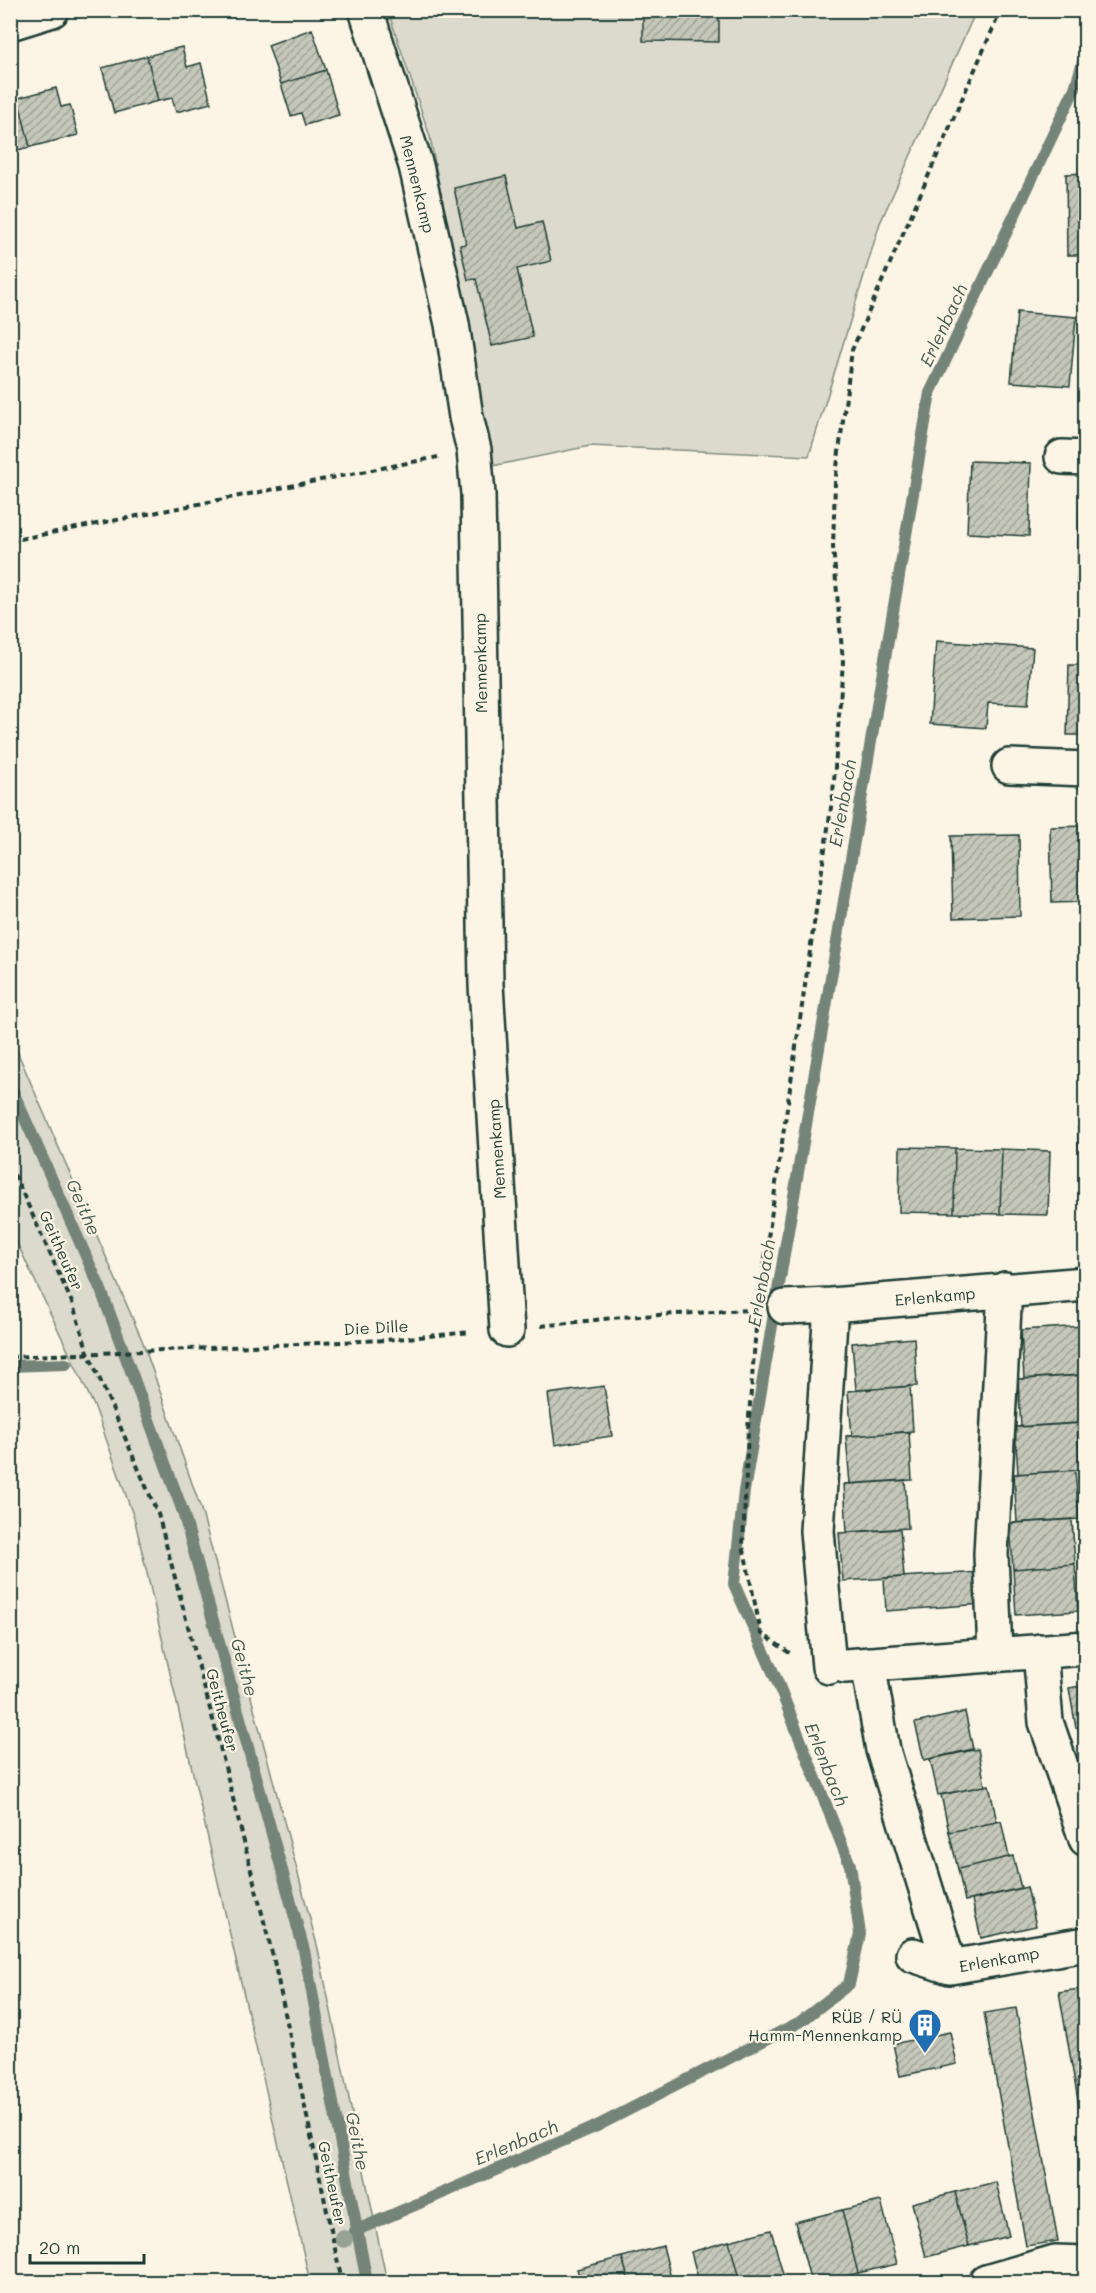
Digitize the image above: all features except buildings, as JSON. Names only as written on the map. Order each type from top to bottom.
[{"type":"street","points":[[10,23],[52,10]]},
{"type":"street","name":"Mennenkamp","points":[[366,10],[416,166],[452,324],[466,417],[474,450],[478,494],[486,985],[507,1330]]},
{"type":"street","points":[[1009,766],[1086,768]]},
{"type":"street","name":"Erlenkamp","points":[[768,1305],[831,1305],[1086,1284]]},
{"type":"street","points":[[995,1654],[991,1554],[1005,1289]]},
{"type":"street","points":[[831,1305],[817,1531],[821,1669],[1086,1648]]},
{"type":"street","points":[[1040,1651],[1046,1722],[1086,1839]]},
{"type":"street","points":[[867,1664],[883,1750],[950,1967]]},
{"type":"street","name":"Erlenkamp","points":[[913,1955],[950,1967],[1086,1944]]},
{"type":"street","points":[[986,2283],[1055,2262],[1086,2263]]},
{"type":"path","points":[[821,1669],[761,1633],[743,1545],[748,1429],[768,1305],[833,794],[843,662],[833,547],[835,483],[852,350],[1001,10]]},
{"type":"path","points":[[10,541],[474,450]]},
{"type":"path","name":"Geitheufer","points":[[10,1165],[73,1305],[88,1352],[158,1514],[274,1961],[342,2283]]},
{"type":"path","name":"Die Dille","points":[[10,1357],[386,1340],[622,1317],[742,1311]]},
{"type":"shaded area","points":[[388,11],[976,11],[880,223],[809,456],[590,446],[492,466],[430,137]]},
{"type":"shaded area","points":[[11,1037],[142,1340],[201,1509],[318,1949],[387,2282],[310,2282],[135,1521],[96,1410],[11,1230]]},
{"type":"waterway","name":"Erlenbach","points":[[355,2231],[597,2126],[800,2022],[849,1984],[860,1934],[850,1865],[777,1681],[734,1584],[744,1491],[930,393],[1075,88],[1086,52]]},
{"type":"waterway","name":"Geithe","points":[[10,1085],[101,1290],[183,1512],[304,1950],[367,2282]]},
{"type":"waterway","points":[[10,1366],[66,1364]]},
{"type":"place","name":"RÜB / RÜ Hamm-Mennenkamp","points":[[925,2054]]}]
